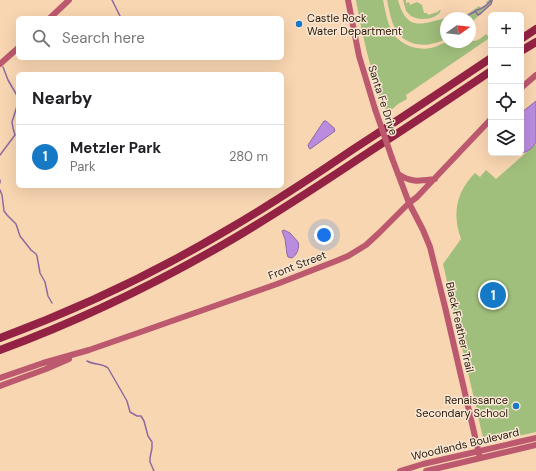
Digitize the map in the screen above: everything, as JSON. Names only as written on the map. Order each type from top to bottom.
[{"type":"highway","points":[[524,37],[536,29]]},
{"type":"highway","points":[[524,50],[536,42]]},
{"type":"highway","points":[[0,338],[48,320],[107,294],[226,231],[319,172],[488,60]]},
{"type":"highway","points":[[0,350],[50,331],[100,309],[219,247],[272,216],[338,174],[488,73]]},
{"type":"main road","points":[[52,16],[69,0]]},
{"type":"main road","name":"Santa Fe Drive","points":[[348,0],[365,78],[409,203]]},
{"type":"main road","points":[[0,64],[16,50]]},
{"type":"main road","points":[[524,85],[536,75]]},
{"type":"main road","name":"Front Street","points":[[0,378],[43,363],[89,350],[277,284],[348,256],[370,241],[434,179],[490,120]]},
{"type":"main road","points":[[398,174],[412,181],[434,179]]},
{"type":"main road","name":"Black Feather Trail","points":[[409,203],[427,239],[437,274],[480,458]]},
{"type":"main road","name":"Front Street","points":[[0,386],[46,369],[89,350]]},
{"type":"main road","name":"Woodlands Boulevard","points":[[400,471],[536,438]]},
{"type":"main road","name":"Woodlands Boulevard","points":[[426,471],[536,445]]},
{"type":"green space","points":[[356,0],[383,0],[391,30],[403,43],[425,49],[440,44],[440,48],[475,48],[406,95],[407,99],[398,104],[387,114],[384,105],[382,104],[361,27]]},
{"type":"green space","points":[[387,0],[398,0],[406,17],[411,21],[422,23],[440,19],[440,41],[426,45],[411,43],[402,38],[399,34],[394,27]]},
{"type":"green space","points":[[403,0],[406,0],[406,3],[409,2],[410,5],[417,2],[422,5],[424,13],[427,13],[428,15],[441,10],[432,18],[422,19],[412,17],[406,11]]},
{"type":"green space","points":[[493,0],[492,3],[476,18],[476,12],[470,12],[479,6],[481,8],[487,4],[486,2]]},
{"type":"green space","points":[[486,34],[488,39],[476,47],[476,40]]},
{"type":"green space","points":[[536,144],[536,432],[486,443],[484,442],[443,264],[461,239],[458,230],[456,212],[460,196],[469,180],[475,173],[480,177],[486,170],[496,179]]},
{"type":"shaded area","points":[[536,101],[536,142],[531,148],[524,152],[524,120],[524,111]]},
{"type":"shaded area","points":[[324,121],[334,128],[335,131],[310,149],[308,145]]},
{"type":"shaded area","points":[[284,230],[290,233],[298,242],[298,251],[292,258],[288,257],[287,254],[285,239],[282,231]]},
{"type":"waterway","points":[[112,0],[120,16]]},
{"type":"waterway","points":[[475,11],[484,7],[491,0]]},
{"type":"waterway","points":[[476,12],[478,15],[480,14],[491,4],[492,0]]},
{"type":"waterway","points":[[3,67],[16,94]]},
{"type":"waterway","points":[[0,155],[15,135],[12,122],[16,109]]},
{"type":"waterway","points":[[0,190],[4,211],[16,224],[20,236],[37,256],[40,273],[45,282],[48,296],[52,303]]},
{"type":"waterway","points":[[87,361],[103,365],[108,368],[127,401],[130,412],[137,416],[141,416],[148,436],[152,442],[150,462],[154,471]]},
{"type":"place","name":"Castle Rock Water Department","points":[[299,24]]},
{"type":"place","name":"Metzler Park","points":[[493,295]]},
{"type":"place","name":"Renaissance Secondary School","points":[[516,406]]}]
